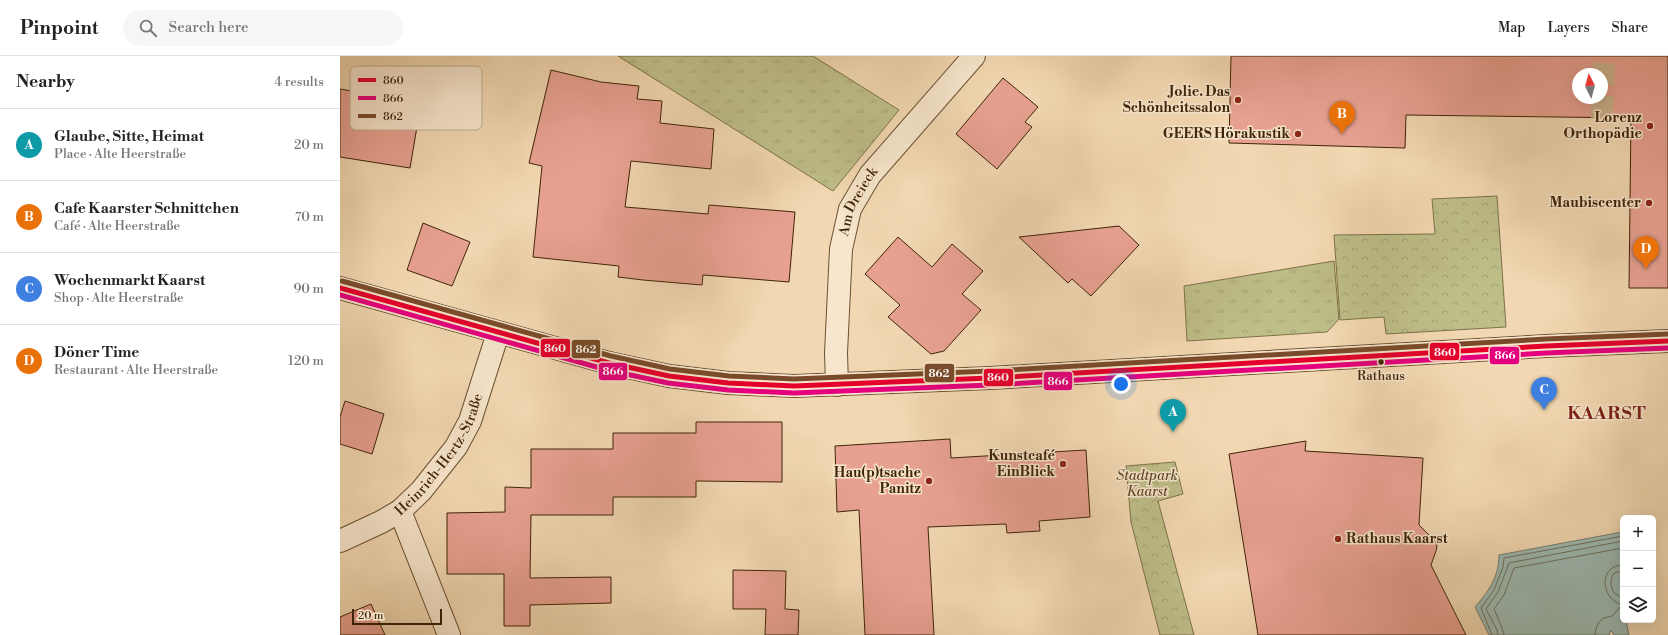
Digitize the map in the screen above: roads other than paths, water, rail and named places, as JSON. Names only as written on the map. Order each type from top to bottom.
[{"type":"street","name":"Am Dreieck","points":[[837,386],[836,353],[841,249],[850,209],[870,175],[974,56]]},
{"type":"street","points":[[340,288],[609,363],[669,376],[728,383],[794,386],[837,386],[998,378],[1546,346],[1668,341]]},
{"type":"street","name":"Heinrich-Hertz-Straße","points":[[340,541],[381,522],[400,511],[421,491],[456,447],[470,420],[498,333]]},
{"type":"street","points":[[400,511],[448,635]]},
{"type":"water","points":[[1620,532],[1620,623],[1627,623],[1629,635],[1614,635],[1611,630],[1609,635],[1489,635],[1475,607],[1485,595],[1492,583],[1499,563],[1499,555]]},
{"type":"tunnel","points":[[1602,118],[1604,56]]},
{"type":"place","name":"Jolie. Das Schönheitssalon","points":[[1238,100]]},
{"type":"place","name":"Lorenz Orthopädie","points":[[1650,126]]},
{"type":"place","name":"GEERS Hörakustik","points":[[1298,134]]},
{"type":"place","name":"Cafe Kaarster Schnittchen","points":[[1342,134]]},
{"type":"place","name":"Maubiscenter","points":[[1649,203]]},
{"type":"place","name":"Döner Time","points":[[1646,269]]},
{"type":"place","name":"Rathaus","points":[[1381,362]]},
{"type":"place","name":"Wochenmarkt Kaarst","points":[[1544,410]]},
{"type":"place","name":"Glaube, Sitte, Heimat","points":[[1173,432]]},
{"type":"place","name":"Kunstcafé EinBlick","points":[[1063,464]]},
{"type":"place","name":"Hau(p)tsache Panitz","points":[[929,481]]},
{"type":"place","name":"Rathaus Kaarst","points":[[1338,539]]},
{"type":"district","name":"KAARST","points":[[1607,413]]},
{"type":"park label","name":"Stadtpark Kaarst","points":[[1147,484]]}]
